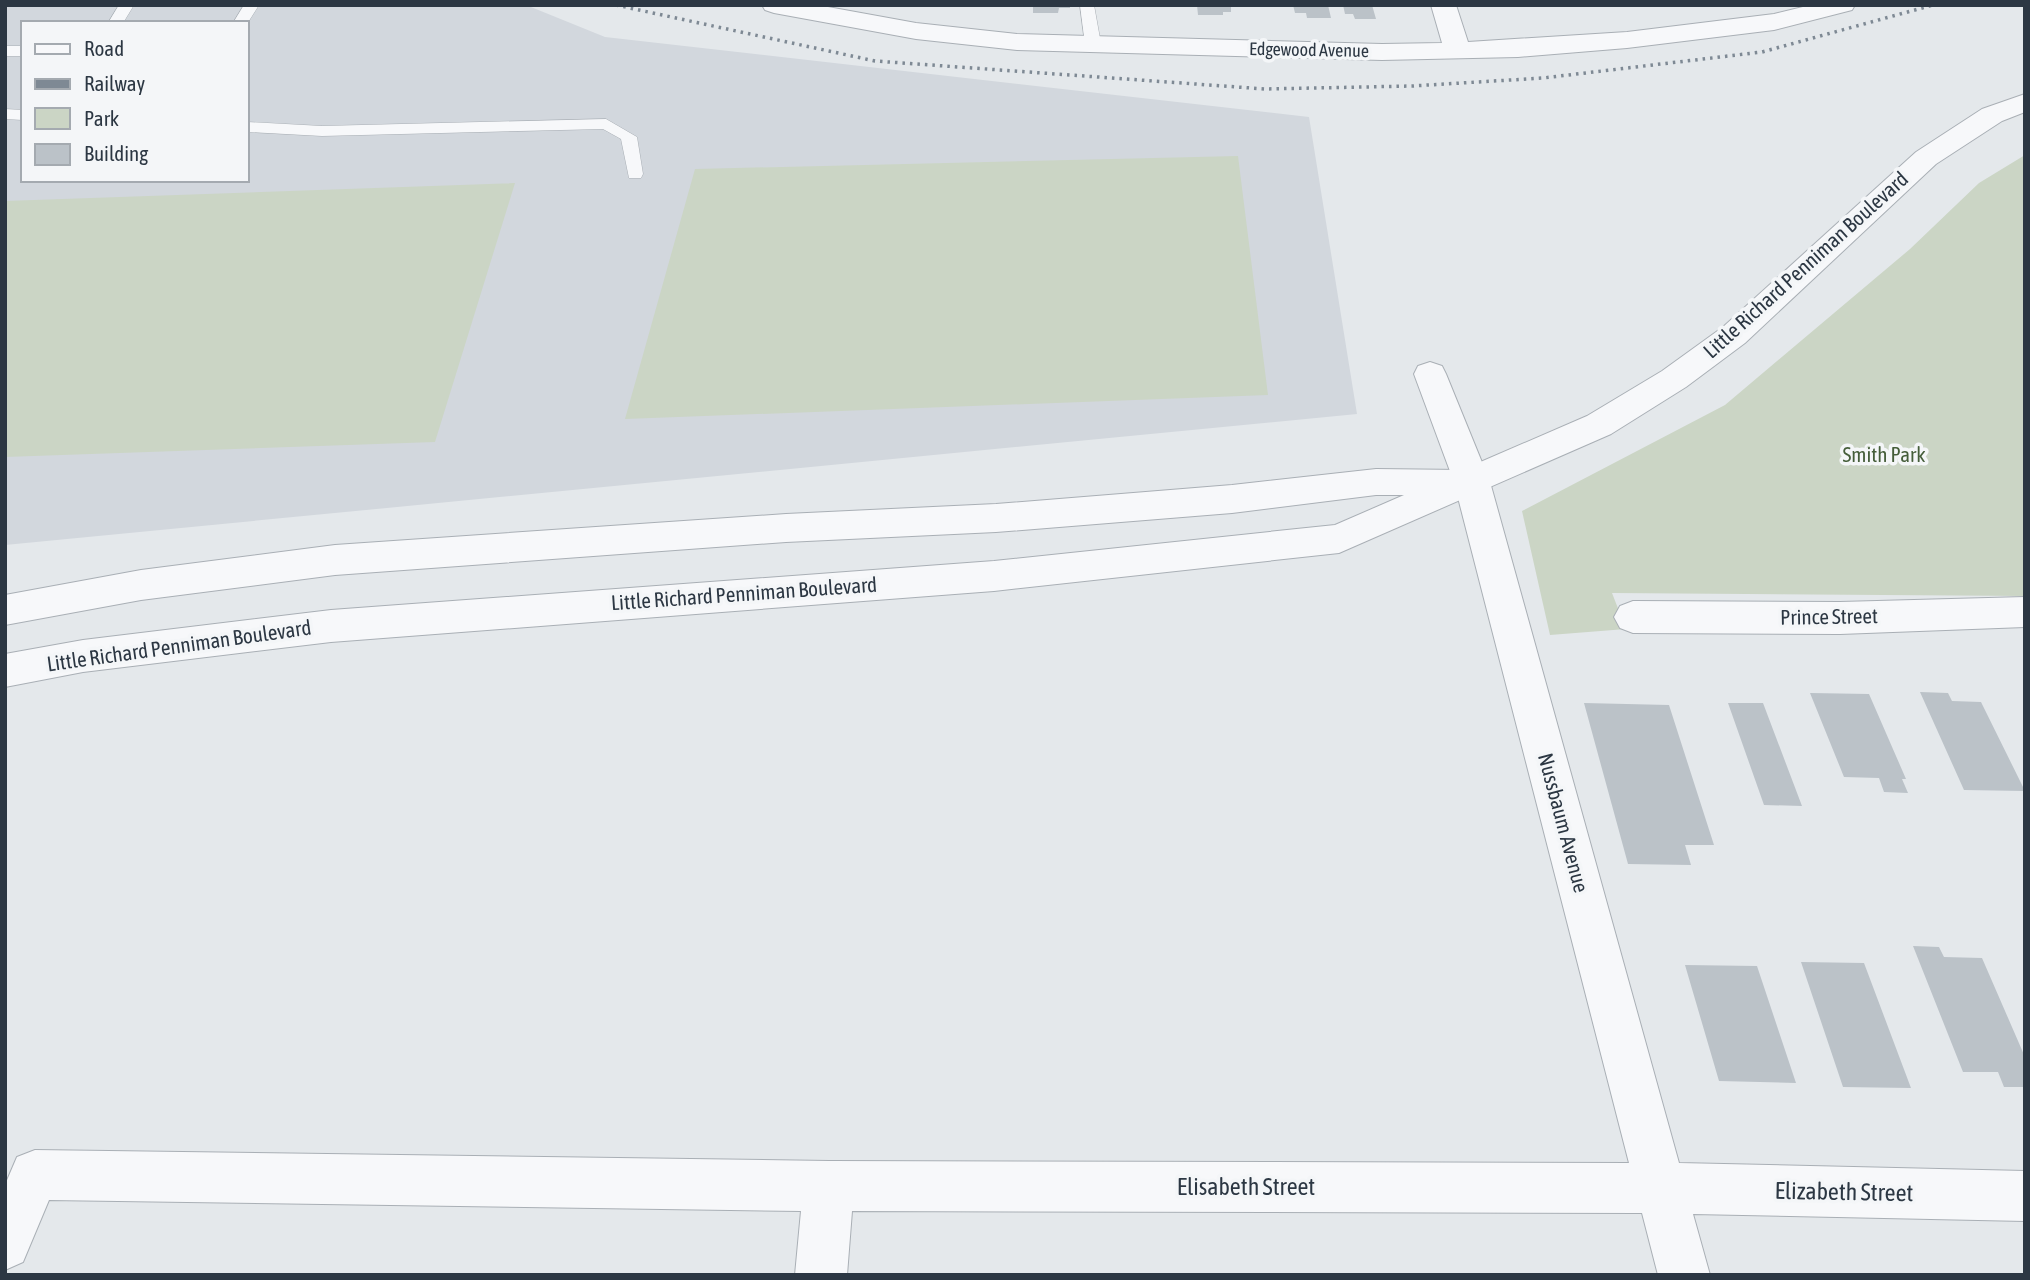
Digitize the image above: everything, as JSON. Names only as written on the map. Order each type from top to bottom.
[{"type":"street","name":"Edgewood Avenue","points":[[774,5],[916,31],[1017,42],[1296,51],[1518,49],[1627,40],[1774,22],[1843,5]]},
{"type":"street","points":[[1443,5],[1457,50]]},
{"type":"street","name":"Little Richard Penniman Boulevard","points":[[5,671],[83,656],[331,626],[994,576],[1339,539],[1599,425],[1674,379],[1734,335],[1926,158],[1992,115],[2025,102]]},
{"type":"street","name":"Nussbaum Avenue","points":[[1430,374],[1472,482],[1663,1188],[1684,1275]]},
{"type":"street","name":"Little Richard Penniman Boulevard","points":[[5,610],[141,585],[335,560],[786,528],[996,518],[1232,499],[1376,482],[1472,482]]},
{"type":"street","name":"Prince Street","points":[[1633,617],[1840,618],[2025,612]]},
{"type":"street","name":"Elisabeth Street","points":[[5,1244],[35,1175],[829,1186],[1663,1188]]},
{"type":"street","points":[[821,1275],[829,1186]]},
{"type":"street","name":"Elizabeth Street","points":[[1663,1188],[2025,1196]]},
{"type":"lane","points":[[116,21],[127,5]]},
{"type":"lane","points":[[241,21],[252,5]]},
{"type":"lane","points":[[1087,5],[1093,44]]},
{"type":"lane","points":[[248,127],[322,131],[606,124],[629,137],[635,174]]},
{"type":"shaded area","points":[[5,5],[526,5],[605,37],[1309,117],[1357,414],[5,545]]},
{"type":"green space","name":"Smith Park","points":[[2025,155],[2025,596],[1612,593],[1626,629],[1550,635],[1522,511],[1725,405],[1910,249],[1979,183]]},
{"type":"green space","points":[[1238,156],[1268,395],[625,419],[695,169]]},
{"type":"green space","points":[[515,183],[435,442],[5,457],[5,201]]},
{"type":"building","points":[[1033,5],[1070,5],[1070,8],[1059,8],[1058,13],[1033,13]]},
{"type":"building","points":[[1197,5],[1231,5],[1231,12],[1223,12],[1223,15],[1198,15]]},
{"type":"building","points":[[1293,5],[1328,5],[1331,18],[1307,18],[1306,13],[1295,13]]},
{"type":"building","points":[[1343,5],[1372,5],[1376,19],[1355,19],[1353,14],[1345,14]]},
{"type":"building","points":[[1920,692],[1948,693],[1952,701],[1981,702],[2025,791],[1964,790]]},
{"type":"building","points":[[1810,693],[1869,694],[1906,779],[1902,779],[1908,793],[1884,792],[1879,778],[1844,777]]},
{"type":"building","points":[[1584,703],[1669,705],[1714,845],[1685,845],[1691,865],[1628,864]]},
{"type":"building","points":[[1728,703],[1763,703],[1802,806],[1764,805]]},
{"type":"building","points":[[1913,946],[1939,947],[1944,957],[1982,958],[2025,1057],[2025,1087],[2004,1087],[1998,1072],[1963,1072]]},
{"type":"building","points":[[1801,962],[1864,963],[1911,1088],[1843,1087]]},
{"type":"building","points":[[1685,965],[1757,966],[1796,1083],[1719,1081]]},
{"type":"railway","points":[[616,5],[875,61],[1265,89],[1412,86],[1543,78],[1762,52],[1933,5]]}]
